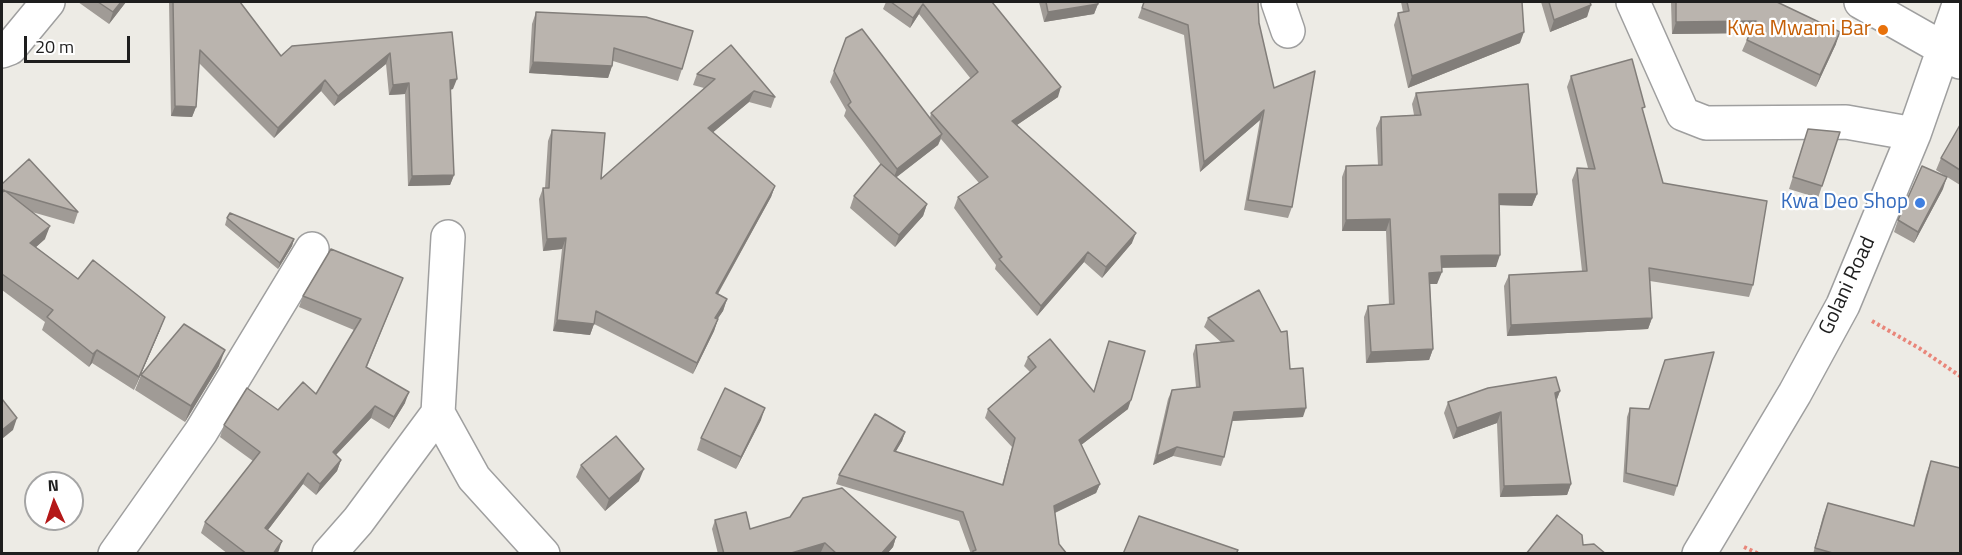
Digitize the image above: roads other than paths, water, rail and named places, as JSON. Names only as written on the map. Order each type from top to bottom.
[{"type":"street","points":[[2,51],[10,48],[48,2]]},
{"type":"street","points":[[1633,2],[1683,114],[1706,123],[1846,122],[1914,134]]},
{"type":"street","points":[[1861,2],[1952,55]]},
{"type":"street","name":"Golani Road","points":[[1699,554],[1795,393],[1843,305],[1914,134],[1952,55],[1960,2]]},
{"type":"street","points":[[448,237],[438,413],[474,478],[543,554]]},
{"type":"street","points":[[115,554],[201,432],[312,249]]},
{"type":"street","points":[[329,554],[358,521],[438,413]]},
{"type":"place","name":"Kwa Mwami Bar","points":[[1883,30]]},
{"type":"place","name":"Kwa Deo Shop","points":[[1920,203]]}]
